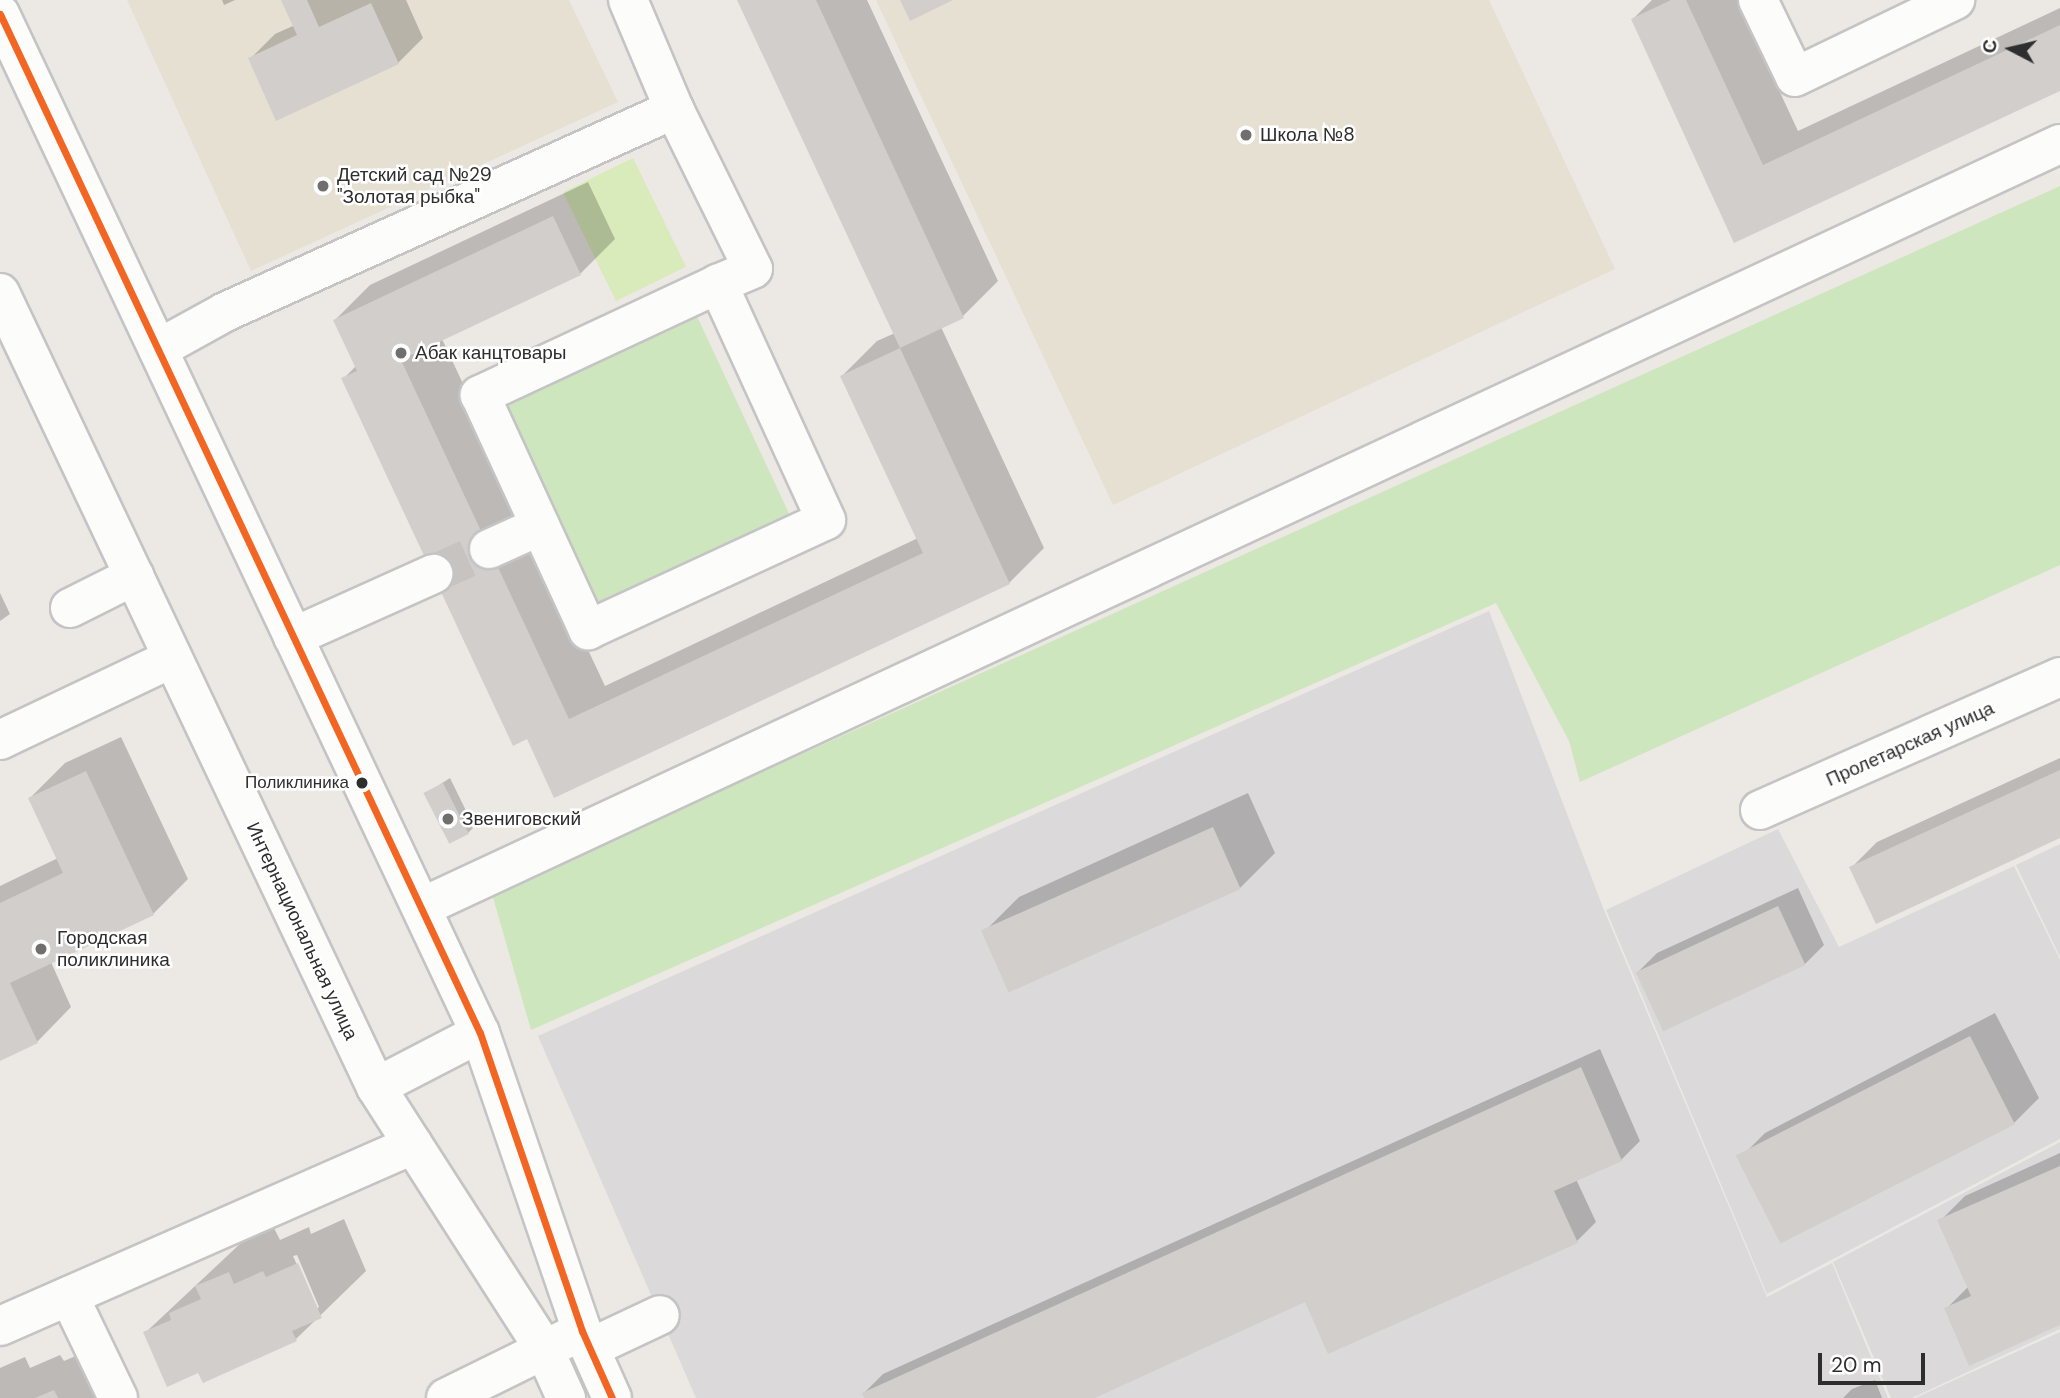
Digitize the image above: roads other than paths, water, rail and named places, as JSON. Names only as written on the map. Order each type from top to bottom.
[{"type":"street","points":[[628,0],[674,109],[753,270],[718,284],[480,394],[588,630],[826,520],[718,284]]},
{"type":"street","points":[[1758,0],[1795,77],[1955,0]]},
{"type":"street","points":[[0,14],[480,1033],[586,1339],[612,1398]]},
{"type":"street","points":[[158,349],[225,312],[674,109]]},
{"type":"street","points":[[422,907],[2060,144]]},
{"type":"street","name":"Интернациональная улица","points":[[4,312],[134,576],[376,1087],[544,1349],[566,1398]]},
{"type":"street","points":[[489,549],[540,526]]},
{"type":"street","points":[[293,637],[433,574]]},
{"type":"street","points":[[69,608],[134,576]]},
{"type":"street","points":[[0,740],[173,658]]},
{"type":"street","name":"Пролетарская улица","points":[[1760,810],[2060,677]]},
{"type":"street","points":[[376,1087],[480,1033]]},
{"type":"street","points":[[0,1326],[413,1145]]},
{"type":"street","points":[[69,1296],[118,1398]]},
{"type":"street","points":[[446,1398],[544,1349],[586,1339],[660,1315]]},
{"type":"tunnel","points":[[433,574],[489,549]]},
{"type":"place","name":"Школа №8","points":[[1246,135]]},
{"type":"place","name":"Детский сад №29 \"Золотая рыбка\"","points":[[323,186]]},
{"type":"place","name":"Абак канцтовары","points":[[401,353]]},
{"type":"place","name":"Поликлиника","points":[[362,783]]},
{"type":"place","name":"Звениговский","points":[[448,819]]},
{"type":"place","name":"Городская поликлиника","points":[[41,949]]}]
